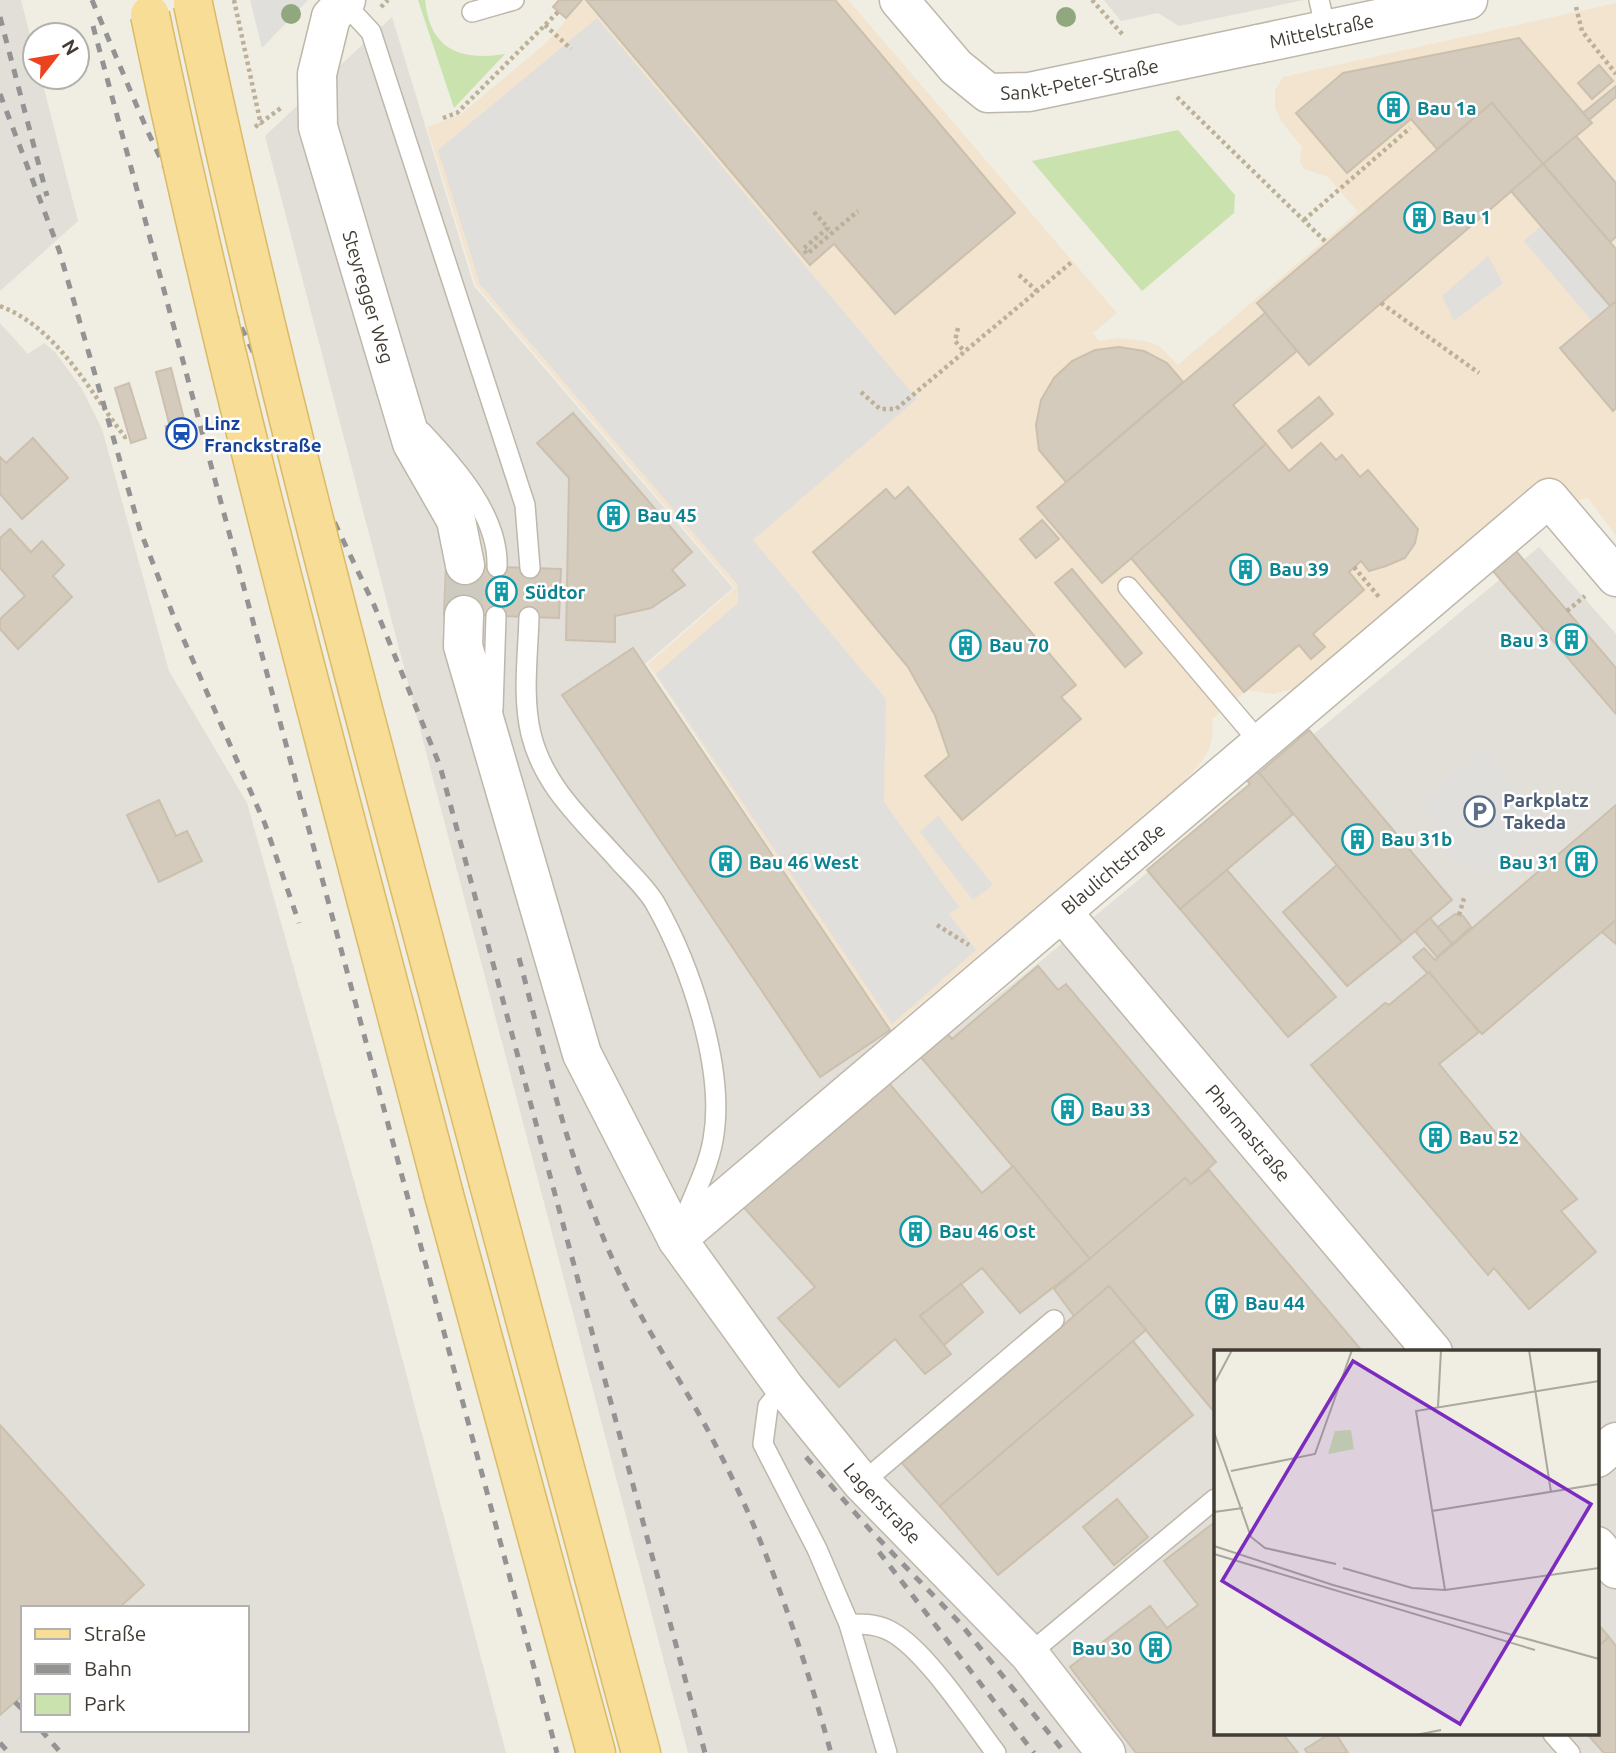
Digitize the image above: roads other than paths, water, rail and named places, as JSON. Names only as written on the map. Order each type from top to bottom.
[{"type":"main road","points":[[193,2],[232,186],[337,616],[641,1753]]},
{"type":"main road","points":[[148,7],[190,205],[289,613],[596,1753]]},
{"type":"street","name":"Sankt-Peter-Straße","points":[[899,0],[956,67],[988,93],[1029,92],[1258,44]]},
{"type":"street","name":"Mittelstraße","points":[[1258,44],[1322,15],[1468,0]]},
{"type":"street","name":"Steyregger Weg","points":[[340,7],[317,74],[318,127],[412,443],[481,566]]},
{"type":"street","name":"Blaulichtstraße","points":[[677,1239],[1549,498],[1616,577]]},
{"type":"street","name":"Lagerstraße","points":[[480,615],[463,646],[582,1054],[677,1239],[784,1387],[862,1483],[1029,1654],[1105,1753]]},
{"type":"street","name":"Pharmastraße","points":[[1062,912],[1431,1350]]},
{"type":"street","points":[[1598,1457],[1616,1442]]},
{"type":"street","points":[[1598,1547],[1616,1569]]},
{"type":"lane","points":[[472,4],[514,0]]},
{"type":"lane","points":[[340,7],[371,32],[525,505],[530,568]]},
{"type":"lane","points":[[1128,587],[1261,744]]},
{"type":"lane","points":[[529,617],[527,704],[531,734],[544,768],[570,810],[653,900],[680,953],[715,1066],[717,1093],[713,1142],[677,1239]]},
{"type":"lane","points":[[862,1483],[1054,1320]]},
{"type":"lane","points":[[784,1387],[768,1406],[763,1444],[817,1549],[849,1624],[887,1753]]},
{"type":"lane","points":[[1029,1654],[1214,1500]]},
{"type":"lane","points":[[849,1624],[873,1624],[894,1632],[924,1660],[996,1753]]},
{"type":"lane","points":[[1555,1736],[1570,1753]]},
{"type":"tunnel","points":[[464,615],[465,565]]},
{"type":"railway","points":[[92,0],[147,130],[374,605],[440,766],[705,1753]]},
{"type":"railway","points":[[0,17],[47,196]]},
{"type":"railway","points":[[93,26],[557,1753]]},
{"type":"railway","points":[[0,94],[59,250],[140,530],[175,620],[265,824],[299,923]]},
{"type":"railway","points":[[519,958],[561,1117],[601,1233],[629,1294],[704,1424],[751,1520],[782,1596],[831,1753]]},
{"type":"railway","points":[[806,1457],[872,1532],[960,1623],[1065,1753]]},
{"type":"railway","points":[[879,1552],[1034,1753]]},
{"type":"railway","points":[[15,1702],[21,1708]]},
{"type":"railway","points":[[43,1732],[61,1753]]},
{"type":"railway","points":[[0,1743],[9,1753]]},
{"type":"place","name":"Bau 1a","points":[[1394,108]]},
{"type":"place","name":"Bau 1","points":[[1419,217]]},
{"type":"place","name":"Linz Franckstraße","points":[[181,434]]},
{"type":"place","name":"Bau 45","points":[[614,515]]},
{"type":"place","name":"Bau 39","points":[[1246,569]]},
{"type":"place","name":"Südtor","points":[[502,592]]},
{"type":"place","name":"Bau 3","points":[[1572,640]]},
{"type":"place","name":"Bau 70","points":[[966,645]]},
{"type":"place","name":"Parkplatz Takeda","points":[[1480,811]]},
{"type":"place","name":"Bau 31b","points":[[1358,839]]},
{"type":"place","name":"Bau 46 West","points":[[726,862]]},
{"type":"place","name":"Bau 31","points":[[1582,862]]},
{"type":"place","name":"Bau 33","points":[[1068,1109]]},
{"type":"place","name":"Bau 52","points":[[1436,1137]]},
{"type":"place","name":"Bau 46 Ost","points":[[916,1231]]},
{"type":"place","name":"Bau 44","points":[[1222,1303]]},
{"type":"place","name":"Bau 30","points":[[1155,1648]]}]
